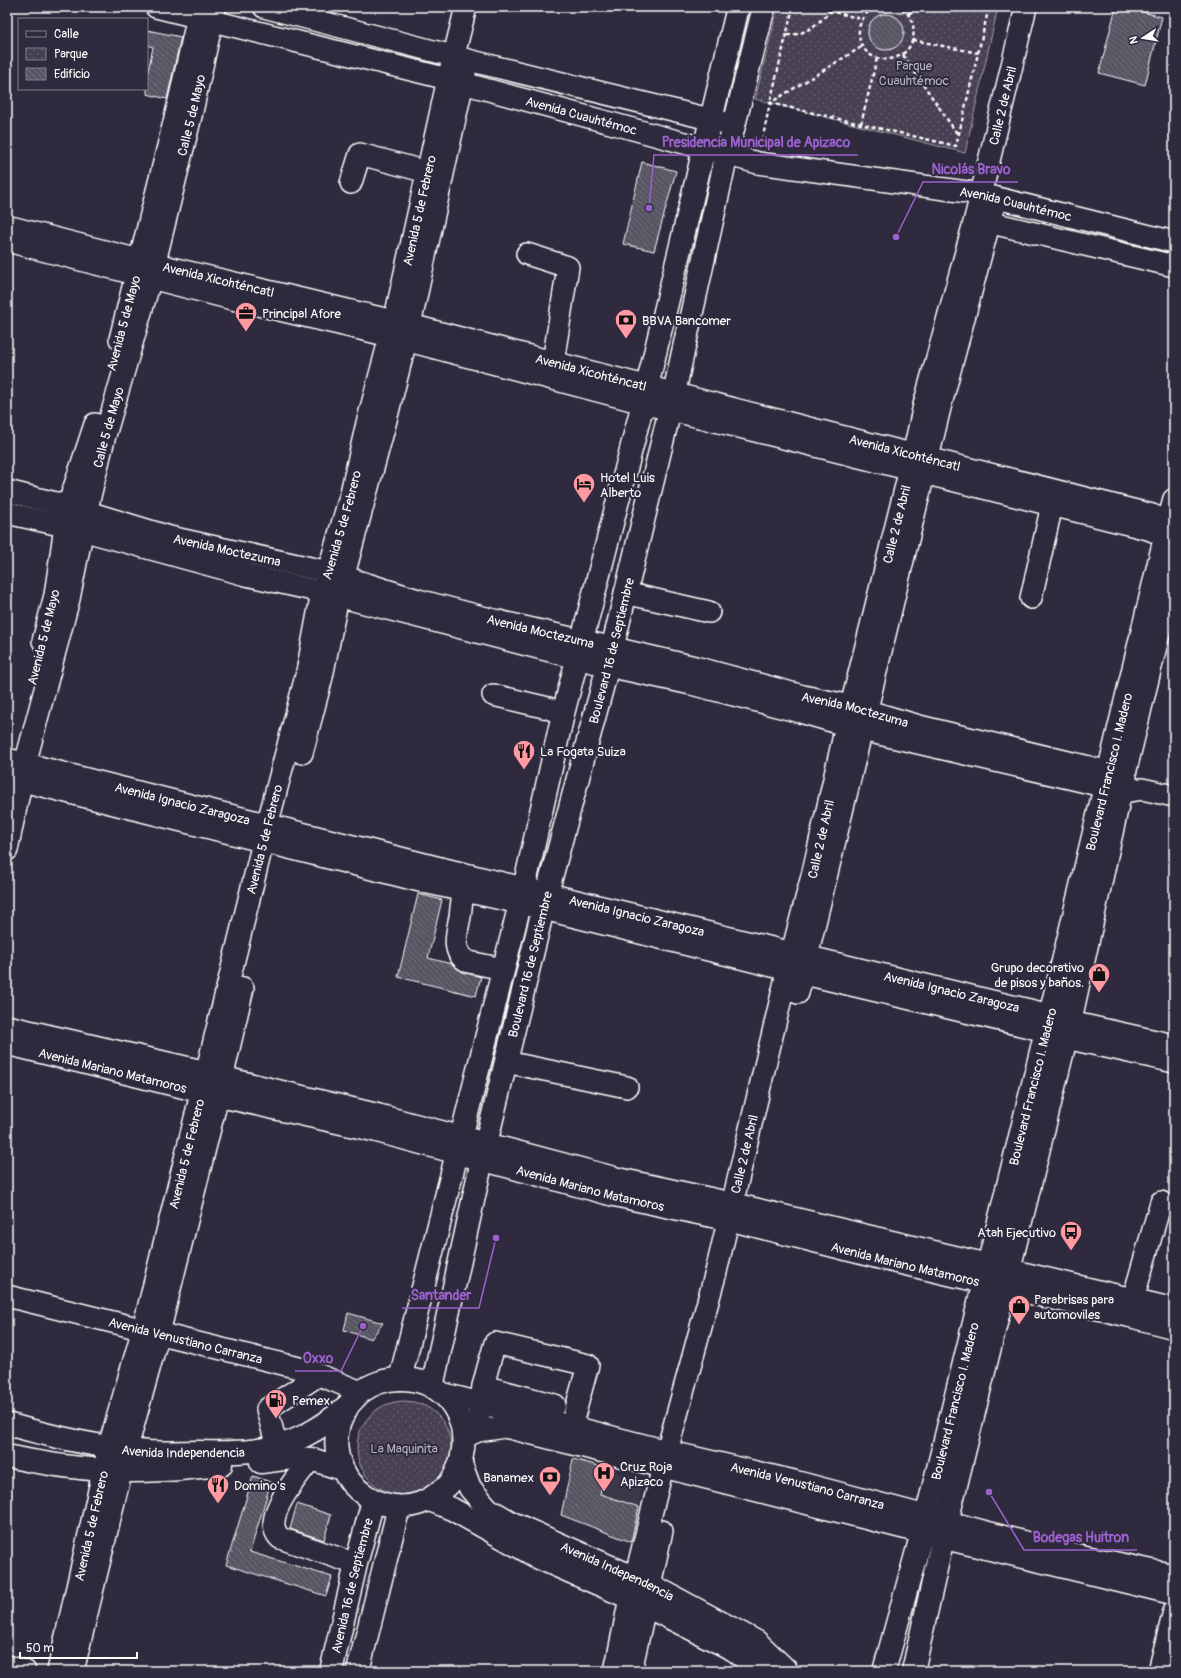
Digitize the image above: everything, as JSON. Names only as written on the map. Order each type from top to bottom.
[{"type":"main road","name":"Boulevard 16 de Septiembre","points":[[400,1379],[522,896],[563,714],[645,394],[738,7]]},
{"type":"main road","name":"Boulevard 16 de Septiembre","points":[[437,1390],[484,1152],[545,902],[610,656],[672,401],[727,153],[764,7]]},
{"type":"main road","name":"Boulevard Francisco I. Madero","points":[[913,1671],[1007,1280],[1058,1027],[1115,782],[1170,530],[1174,500]]},
{"type":"main road","name":"Boulevard Francisco I. Madero","points":[[1115,782],[1174,570]]},
{"type":"main road","name":"Boulevard Francisco I. Madero","points":[[884,1671],[924,1524],[986,1274],[1058,1027]]},
{"type":"main road","points":[[386,1380],[416,1380],[437,1390],[452,1406],[460,1420],[471,1434],[464,1450],[461,1464],[449,1485],[430,1500],[415,1506],[386,1506],[373,1501],[360,1493],[350,1482],[342,1469],[337,1449],[338,1429],[342,1416],[355,1398],[372,1385],[386,1380]]},
{"type":"main road","name":"Avenida Independencia","points":[[7,1456],[44,1464],[112,1471],[138,1471],[209,1466],[279,1453],[325,1424],[355,1398]]},
{"type":"main road","name":"Avenida Independencia","points":[[7,1424],[39,1433],[149,1452],[231,1453],[257,1451],[279,1453],[292,1458],[311,1459],[342,1469]]},
{"type":"main road","name":"Avenida Independencia","points":[[461,1464],[470,1488],[488,1509],[640,1591],[734,1650],[761,1671]]},
{"type":"main road","name":"Avenida Independencia","points":[[430,1500],[452,1509],[539,1558],[640,1591],[757,1642],[779,1662],[786,1671]]},
{"type":"main road","name":"Avenida 16 de Septiembre","points":[[331,1671],[356,1564],[373,1501]]},
{"type":"main road","name":"Avenida 16 de Septiembre","points":[[358,1671],[399,1507]]},
{"type":"street","name":"Avenida Cuauhtémoc","points":[[156,7],[206,13],[727,153],[758,163],[988,196],[1174,242]]},
{"type":"street","name":"Avenida Cuauhtémoc","points":[[264,7],[462,58],[734,125]]},
{"type":"street","name":"Avenida 5 de Febrero","points":[[462,58],[466,7]]},
{"type":"street","name":"Avenida 5 de Febrero","points":[[73,1671],[88,1575],[112,1471],[151,1331],[182,1209],[272,835],[314,675],[330,594],[357,499],[400,331],[436,174],[455,81],[481,7]]},
{"type":"street","name":"Calle 2 de Abril","points":[[616,1671],[640,1591],[672,1461],[722,1274],[932,406],[982,221],[1026,7]]},
{"type":"street","name":"Calle 5 de Mayo","points":[[75,519],[146,269],[185,111],[206,13]]},
{"type":"street","points":[[351,183],[360,154],[436,174]]},
{"type":"street","name":"Avenida Cuauhtémoc","points":[[982,221],[1174,266]]},
{"type":"street","name":"Avenida Xicohténcatl","points":[[7,226],[62,248]]},
{"type":"street","name":"Avenida Xicohténcatl","points":[[7,241],[62,248],[400,331],[744,420],[1081,504],[1152,515],[1170,530]]},
{"type":"street","points":[[527,254],[568,267],[552,370]]},
{"type":"street","name":"Avenida Xicohténcatl","points":[[1001,484],[1052,505],[1081,504]]},
{"type":"street","name":"Avenida Moctezuma","points":[[7,491],[75,519],[168,545],[248,565],[330,594],[417,608],[493,628],[693,676],[920,735],[1174,796]]},
{"type":"street","points":[[1031,598],[1052,505]]},
{"type":"street","name":"Avenida Moctezuma","points":[[7,513],[75,519]]},
{"type":"street","name":"Avenida 5 de Mayo","points":[[12,771],[41,677],[62,597],[75,519]]},
{"type":"street","name":"Avenida Moctezuma","points":[[248,565],[336,574],[417,608]]},
{"type":"street","points":[[625,594],[709,612]]},
{"type":"street","points":[[493,695],[548,708],[563,714]]},
{"type":"street","points":[[7,850],[12,771]]},
{"type":"street","name":"Avenida Ignacio Zaragoza","points":[[12,771],[360,856],[430,875],[904,988],[1058,1027],[1174,1062]]},
{"type":"street","name":"Avenida Ignacio Zaragoza","points":[[430,875],[463,892],[522,896]]},
{"type":"street","points":[[463,892],[456,938],[459,953],[464,960],[469,962],[503,969]]},
{"type":"street","name":"Avenida Mariano Matamoros","points":[[7,1026],[88,1054],[377,1123],[614,1187],[737,1214],[1007,1280],[1131,1307],[1174,1309]]},
{"type":"street","name":"Avenida Ignacio Zaragoza","points":[[1058,1027],[1174,1045]]},
{"type":"street","name":"Avenida Mariano Matamoros","points":[[7,1044],[88,1054]]},
{"type":"street","points":[[506,1062],[627,1087]]},
{"type":"street","points":[[1131,1307],[1161,1202]]},
{"type":"street","name":"Avenida Venustiano Carranza","points":[[7,1296],[307,1370],[319,1375],[355,1398]]},
{"type":"street","name":"Avenida Mariano Matamoros","points":[[1131,1307],[1174,1328]]},
{"type":"street","points":[[471,1434],[495,1343],[588,1365],[569,1434]]},
{"type":"street","points":[[279,1453],[267,1409],[319,1375]]},
{"type":"street","name":"Avenida Venustiano Carranza","points":[[437,1390],[482,1394],[552,1413],[569,1434]]},
{"type":"street","points":[[552,1413],[561,1399],[567,1397],[578,1399]]},
{"type":"street","name":"Avenida Venustiano Carranza","points":[[471,1434],[505,1427],[569,1434],[1054,1557],[1174,1594]]},
{"type":"street","points":[[311,1459],[292,1483],[276,1511],[274,1523],[275,1531],[280,1538],[356,1564]]},
{"type":"street","name":"Avenida Venustiano Carranza","points":[[1054,1557],[1174,1575]]},
{"type":"street","name":"Avenida 5 de Febrero","points":[[58,1671],[88,1575]]},
{"type":"street","name":"Calle 2 de Abril","points":[[631,1671],[640,1591]]},
{"type":"street","points":[[1159,1671],[1174,1611]]},
{"type":"street","points":[[7,1666],[25,1671]]},
{"type":"path","points":[[758,163],[770,103],[794,7]]},
{"type":"path","points":[[828,7],[830,11],[862,19]]},
{"type":"path","points":[[874,7],[867,12],[862,19],[859,28],[860,38],[863,46],[869,53],[877,58],[885,60],[894,59],[903,55],[913,40],[913,22],[908,14],[898,7]]},
{"type":"path","points":[[908,14],[921,7]]},
{"type":"path","points":[[770,103],[956,146],[989,7]]},
{"type":"path","points":[[787,35],[797,35],[804,32],[819,22],[830,11]]},
{"type":"path","points":[[913,40],[978,53]]},
{"type":"path","points":[[770,103],[863,46]]},
{"type":"path","points":[[903,55],[958,136]]},
{"type":"path","points":[[862,124],[877,58]]},
{"type":"shaded area","name":"Cruz Roja Apizaco","points":[[573,1459],[644,1479],[631,1542],[561,1515]]},
{"type":"green space","name":"Parque Cuauhtémoc","points":[[778,7],[998,7],[965,153],[755,99]]},
{"type":"green space","name":"La Maquinita","points":[[404,1401],[422,1404],[437,1415],[448,1430],[451,1448],[448,1466],[437,1481],[422,1492],[404,1495],[386,1492],[371,1481],[360,1466],[357,1448],[360,1430],[371,1415],[386,1404]]},
{"type":"building","points":[[1116,7],[1124,7],[1162,17],[1145,85],[1099,73]]},
{"type":"building","points":[[890,14],[899,19],[903,25],[903,39],[899,45],[890,50],[882,50],[873,45],[869,39],[868,28],[873,19],[879,15]]},
{"type":"building","points":[[148,30],[181,37],[167,99],[147,94],[148,71],[153,47],[148,45]]},
{"type":"building","points":[[642,162],[676,171],[654,251],[623,244]]},
{"type":"building","points":[[418,894],[442,900],[428,958],[452,964],[463,972],[481,977],[476,996],[398,977]]},
{"type":"building","points":[[348,1313],[383,1323],[371,1339],[344,1330]]},
{"type":"building","name":"Cruz Roja Apizaco","points":[[573,1459],[606,1468],[600,1494],[639,1507],[631,1542],[561,1515]]},
{"type":"building","points":[[253,1476],[271,1482],[250,1552],[332,1577],[326,1596],[226,1565]]},
{"type":"building","points":[[297,1504],[331,1515],[324,1540],[290,1529]]},
{"type":"place","name":"Presidencia Municipal de Apizaco","points":[[649,208]]},
{"type":"place","name":"Nicolás Bravo","points":[[896,237]]},
{"type":"place","name":"Principal Afore","points":[[246,332]]},
{"type":"place","name":"BBVA Bancomer","points":[[626,340]]},
{"type":"place","name":"Hotel Luis Alberto","points":[[584,504]]},
{"type":"place","name":"La Fogata Suiza","points":[[524,770]]},
{"type":"place","name":"Grupo decorativo de pisos y baños.","points":[[1099,994]]},
{"type":"place","name":"Santander","points":[[496,1238]]},
{"type":"place","name":"Atah Ejecutivo","points":[[1071,1252]]},
{"type":"place","name":"Oxxo","points":[[363,1326]]},
{"type":"place","name":"Parabrisas para automoviles","points":[[1019,1326]]},
{"type":"place","name":"Pemex","points":[[276,1420]]},
{"type":"place","name":"Cruz Roja Apizaco","points":[[604,1492]]},
{"type":"place","name":"Bodegas Huitron","points":[[989,1492]]},
{"type":"place","name":"Banamex","points":[[550,1496]]},
{"type":"place","name":"Domino's","points":[[218,1504]]}]
